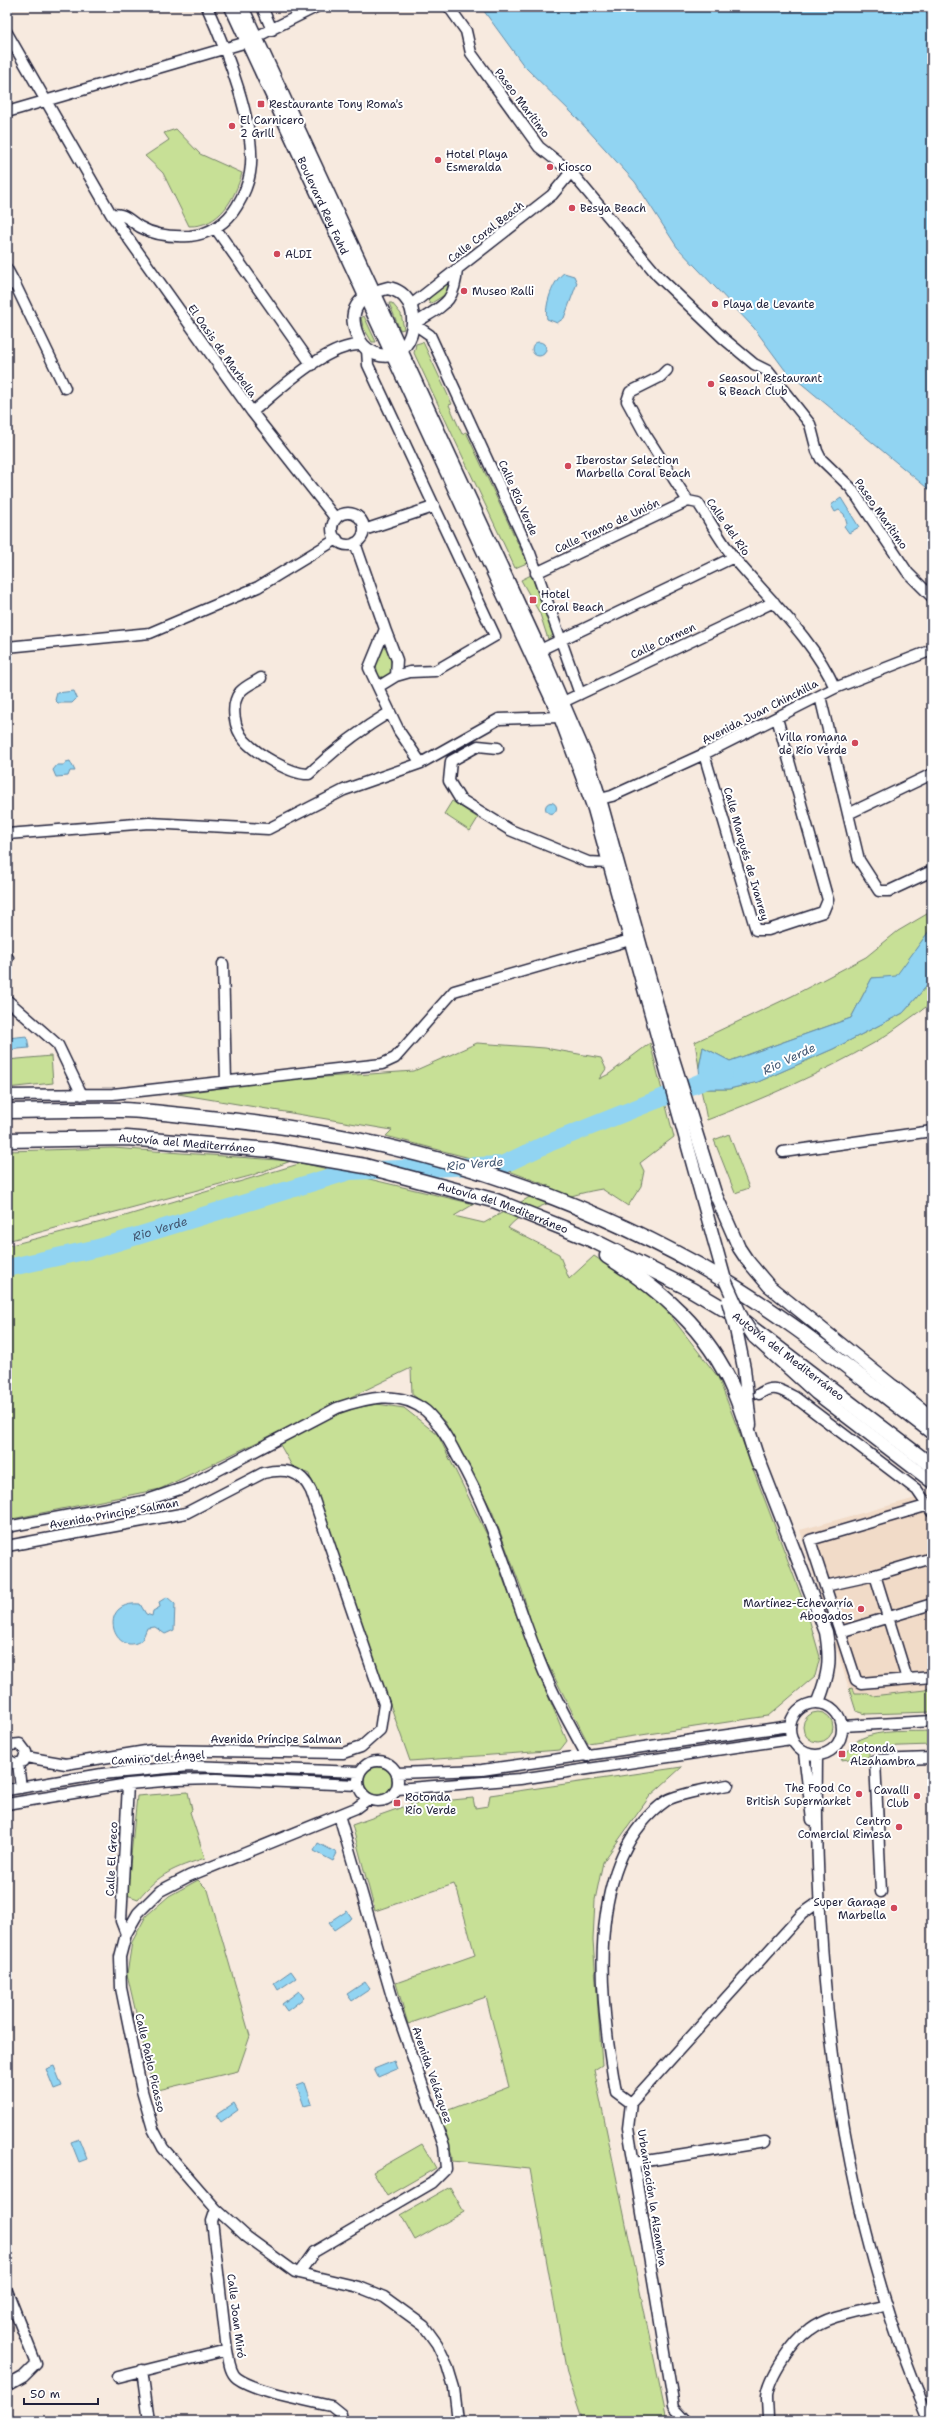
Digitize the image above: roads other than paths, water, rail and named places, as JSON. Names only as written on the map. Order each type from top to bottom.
[{"type":"highway","points":[[7,1111],[125,1110],[262,1123],[377,1143],[440,1158],[512,1181],[570,1203],[660,1246],[737,1289],[837,1358],[932,1432]]},
{"type":"highway","name":"Autovía del Mediterráneo","points":[[7,1140],[127,1138],[271,1150],[334,1160],[401,1174],[480,1196],[537,1216],[588,1238],[692,1290],[736,1316],[760,1337],[932,1466]]},
{"type":"highway","points":[[588,1238],[605,1255],[660,1293],[704,1339],[733,1388],[759,1464]]},
{"type":"highway","points":[[894,1388],[912,1417]]},
{"type":"highway","points":[[912,1417],[931,1417]]},
{"type":"main road","name":"Boulevard Rey Fahd","points":[[230,7],[251,40],[396,352]]},
{"type":"main road","name":"Boulevard Rey Fahd","points":[[242,7],[251,40]]},
{"type":"main road","points":[[388,288],[397,290],[404,295],[411,305],[414,324],[409,340],[396,352],[379,354],[364,347],[354,324],[357,305],[369,294],[388,288]]},
{"type":"main road","points":[[396,352],[540,650],[563,702],[600,799],[660,1031],[690,1136],[725,1280],[743,1320],[816,1393],[932,1482]]},
{"type":"main road","points":[[396,352],[560,717],[594,810],[630,940],[660,1031]]},
{"type":"main road","points":[[690,1136],[727,1222],[747,1260],[784,1299],[931,1417]]},
{"type":"main road","points":[[725,1280],[726,1295],[736,1329],[744,1368],[752,1435],[759,1464],[826,1632],[830,1654],[828,1677],[818,1702]]},
{"type":"street","points":[[111,214],[122,214],[141,227],[165,235],[191,236],[216,229],[236,207],[244,194],[250,172],[249,132],[226,49],[207,7]]},
{"type":"street","points":[[262,7],[272,30]]},
{"type":"street","points":[[7,112],[226,49],[251,40],[316,7]]},
{"type":"street","name":"Paseo Marítimo","points":[[449,7],[466,31],[471,53],[490,82],[539,147],[571,172],[658,276],[723,338],[754,364],[768,371],[810,424],[817,451],[821,459],[851,488],[908,573],[932,597]]},
{"type":"street","name":"El Oasis de Marbella","points":[[7,33],[44,101],[111,214],[252,412],[312,365],[339,349],[353,344],[364,347]]},
{"type":"street","name":"Calle Coral Beach","points":[[411,305],[552,195],[571,172]]},
{"type":"street","points":[[216,229],[312,365]]},
{"type":"street","points":[[7,268],[10,284],[66,388]]},
{"type":"street","points":[[414,324],[450,300],[456,282],[457,269]]},
{"type":"street","name":"El Oasis de Marbella","points":[[339,349],[352,334],[354,324]]},
{"type":"street","name":"Calle Río Verde","points":[[414,324],[430,335],[506,499],[536,573],[580,694]]},
{"type":"street","points":[[364,347],[368,365],[433,507],[495,636],[435,671],[410,672],[396,676],[378,687]]},
{"type":"street","name":"Calle del Río","points":[[667,370],[660,377],[630,392],[627,401],[645,434],[688,501],[698,503],[734,558],[803,634],[825,665],[836,688]]},
{"type":"street","points":[[252,412],[336,519]]},
{"type":"street","name":"Calle Tramo de Unión","points":[[536,573],[688,501]]},
{"type":"street","points":[[364,530],[433,507]]},
{"type":"street","points":[[344,513],[354,514],[362,520],[364,530],[360,539],[355,543],[347,544],[337,539],[332,528],[336,519],[344,513]]},
{"type":"street","points":[[7,647],[150,634],[258,587],[337,539]]},
{"type":"street","points":[[355,543],[384,629],[397,660],[396,676]]},
{"type":"street","points":[[540,650],[560,642],[734,558]]},
{"type":"street","name":"Calle Carmen","points":[[563,702],[774,602]]},
{"type":"street","points":[[384,629],[369,668],[399,731],[421,763]]},
{"type":"street","name":"Avenida Juan Chinchilla","points":[[600,799],[612,796],[704,754],[836,688],[932,650]]},
{"type":"street","points":[[261,678],[241,692],[235,706],[235,720],[244,740],[253,749],[300,775],[309,774],[336,749],[368,725],[390,712]]},
{"type":"street","points":[[820,696],[859,860],[879,891],[889,891],[932,871]]},
{"type":"street","points":[[7,834],[149,823],[268,829],[344,790],[421,763],[499,719],[560,717]]},
{"type":"street","name":"Calle Marqués de Ivanrey","points":[[704,754],[756,930],[768,930],[823,912],[828,900],[777,718]]},
{"type":"street","points":[[498,748],[478,746],[451,761],[449,781],[460,799],[510,830],[588,862],[609,863]]},
{"type":"street","points":[[848,814],[932,774]]},
{"type":"street","points":[[7,1095],[113,1094],[382,1064],[395,1058],[454,991],[630,940]]},
{"type":"street","points":[[223,964],[226,1081]]},
{"type":"street","points":[[7,1000],[58,1045],[82,1095]]},
{"type":"street","points":[[783,1152],[932,1131]]},
{"type":"street","points":[[759,1394],[768,1388],[778,1388],[796,1398],[917,1490],[930,1508],[810,1540],[856,1680],[861,1683],[932,1677]]},
{"type":"street","points":[[7,1527],[144,1501],[186,1487],[337,1408],[360,1400],[378,1397],[396,1397],[412,1403],[426,1411],[440,1427],[480,1499],[504,1556],[545,1674],[587,1756]]},
{"type":"street","name":"Avenida Príncipe Salman","points":[[7,1759],[12,1763],[22,1760],[66,1764],[152,1750],[343,1753],[361,1747],[380,1730],[384,1704],[306,1480],[296,1473],[270,1471],[263,1473]]},
{"type":"street","name":"Avenida Principe Salman","points":[[7,1546],[186,1514],[263,1473]]},
{"type":"street","points":[[825,1586],[876,1575],[932,1558]]},
{"type":"street","points":[[876,1575],[907,1679]]},
{"type":"street","points":[[840,1632],[932,1604]]},
{"type":"street","points":[[804,1753],[817,1755],[826,1753],[839,1742],[842,1726],[837,1712],[825,1704],[818,1702],[808,1703],[792,1716],[790,1726],[791,1739],[804,1753],[817,1858]]},
{"type":"street","points":[[842,1726],[932,1722]]},
{"type":"street","points":[[397,1773],[482,1770],[790,1726]]},
{"type":"street","points":[[397,1789],[520,1779],[791,1739]]},
{"type":"street","points":[[7,1749],[15,1743],[24,1747],[21,1788]]},
{"type":"street","points":[[817,1755],[817,1858],[829,2038],[848,2153],[887,2304],[930,2421]]},
{"type":"street","points":[[881,1892],[875,1760],[932,1758]]},
{"type":"street","points":[[382,1761],[388,1763],[397,1773],[397,1789],[393,1795],[381,1801],[368,1799],[358,1785],[359,1772],[369,1763],[382,1761]]},
{"type":"street","name":"Camino del Ángel","points":[[7,1790],[102,1774],[190,1766],[359,1772]]},
{"type":"street","points":[[7,1804],[128,1784],[216,1779],[358,1785]]},
{"type":"street","name":"Calle El Greco","points":[[126,1934],[121,1921],[128,1784]]},
{"type":"street","points":[[728,1784],[667,1800],[642,1824],[617,1865],[605,1919],[602,1980],[609,2051],[616,2092],[631,2103],[802,1914],[819,1902]]},
{"type":"street","name":"Calle Pablo Picasso","points":[[368,1799],[356,1808],[189,1876],[160,1891],[138,1914],[126,1934],[120,1957],[121,1988],[142,2091],[152,2129],[163,2148],[216,2209],[247,2237],[295,2272],[359,2287],[384,2297],[424,2326],[437,2344],[447,2365],[454,2388],[458,2421]]},
{"type":"street","name":"Avenida Velázquez","points":[[299,2273],[314,2252],[432,2183],[446,2169],[444,2146],[395,2007],[339,1815]]},
{"type":"street","name":"Urbanización la Alzambra","points":[[631,2103],[628,2128],[674,2407],[688,2421]]},
{"type":"street","points":[[634,2163],[765,2142]]},
{"type":"street","name":"Calle Joan Miró","points":[[216,2209],[212,2221],[227,2350],[231,2370],[236,2378],[254,2386],[331,2406],[341,2414],[342,2421]]},
{"type":"street","points":[[7,2291],[36,2364],[23,2377],[7,2386]]},
{"type":"street","points":[[768,2421],[767,2395],[778,2368],[792,2347],[808,2330],[829,2320],[887,2304]]},
{"type":"street","points":[[118,2377],[227,2350]]},
{"type":"street","points":[[142,2370],[149,2421]]},
{"type":"water","points":[[481,7],[932,7],[932,492],[785,370],[754,328],[677,247],[635,182],[576,117],[524,66]]},
{"type":"water","points":[[564,273],[574,276],[577,283],[564,318],[557,323],[547,319],[546,314],[548,301],[553,287],[556,281]]},
{"type":"water","points":[[539,342],[544,344],[546,349],[544,354],[539,356],[534,354],[532,349],[534,344]]},
{"type":"water","points":[[841,498],[859,527],[849,533],[844,526],[847,524],[844,514],[839,510],[835,512],[831,505]]},
{"type":"water","points":[[74,691],[77,698],[72,703],[58,703],[55,700],[57,693]]},
{"type":"water","points":[[70,761],[75,771],[70,771],[68,776],[56,777],[53,770],[57,765],[64,765],[66,762]]},
{"type":"water","points":[[551,802],[555,804],[557,808],[555,812],[551,814],[547,812],[545,808],[547,804]]},
{"type":"water","points":[[932,927],[932,980],[903,1013],[833,1049],[758,1082],[729,1089],[701,1089],[699,1068],[703,1047],[730,1061],[851,1018],[872,978],[896,976]]},
{"type":"water","points":[[27,1036],[29,1048],[7,1050],[7,1038]]},
{"type":"water","points":[[167,1597],[175,1604],[174,1630],[165,1634],[155,1627],[147,1628],[142,1640],[132,1644],[124,1642],[117,1636],[113,1619],[117,1611],[126,1605],[140,1604],[146,1614],[152,1616],[153,1611],[160,1607],[159,1602]]},
{"type":"water","points":[[318,1843],[337,1853],[333,1861],[314,1851]]},
{"type":"water","points":[[347,1911],[352,1918],[334,1930],[329,1923]]},
{"type":"water","points":[[291,1971],[296,1978],[278,1990],[274,1983]]},
{"type":"water","points":[[365,1982],[370,1989],[352,2001],[347,1994]]},
{"type":"water","points":[[299,1991],[304,1998],[287,2011],[282,2004]]},
{"type":"water","points":[[394,2061],[397,2069],[378,2077],[374,2069]]},
{"type":"water","points":[[54,2066],[62,2086],[54,2089],[46,2069]]},
{"type":"water","points":[[305,2083],[312,2104],[304,2106],[297,2086]]},
{"type":"water","points":[[234,2103],[238,2110],[221,2122],[216,2115]]},
{"type":"water","points":[[79,2139],[87,2159],[79,2162],[71,2142]]},
{"type":"waterway","name":"Rio Verde","points":[[7,1268],[98,1248],[350,1171],[502,1165],[549,1143],[724,1073]]},
{"type":"place","name":"Restaurante Tony Roma's","points":[[261,104]]},
{"type":"place","name":"El Carnicero 2 Grill","points":[[232,126]]},
{"type":"place","name":"Hotel Playa Esmeralda","points":[[438,160]]},
{"type":"place","name":"Kiosco","points":[[550,167]]},
{"type":"place","name":"Besya Beach","points":[[572,208]]},
{"type":"place","name":"ALDI","points":[[277,254]]},
{"type":"place","name":"Museo Ralli","points":[[464,291]]},
{"type":"place","name":"Playa de Levante","points":[[715,304]]},
{"type":"place","name":"Seasoul Restaurant & Beach Club","points":[[711,384]]},
{"type":"place","name":"Iberostar Selection Marbella Coral Beach","points":[[568,466]]},
{"type":"place","name":"Hotel Coral Beach","points":[[533,600]]},
{"type":"place","name":"Villa romana de Río Verde","points":[[855,743]]},
{"type":"place","name":"Martínez-Echevarría Abogados","points":[[861,1609]]},
{"type":"place","name":"Rotonda Alzahambra","points":[[842,1754]]},
{"type":"place","name":"The Food Co British Supermarket","points":[[859,1794]]},
{"type":"place","name":"Cavalli Club","points":[[917,1796]]},
{"type":"place","name":"Rotonda Río Verde","points":[[397,1803]]},
{"type":"place","name":"Centro Comercial Rimesa","points":[[899,1827]]},
{"type":"place","name":"Super Garage Marbella","points":[[894,1908]]}]
